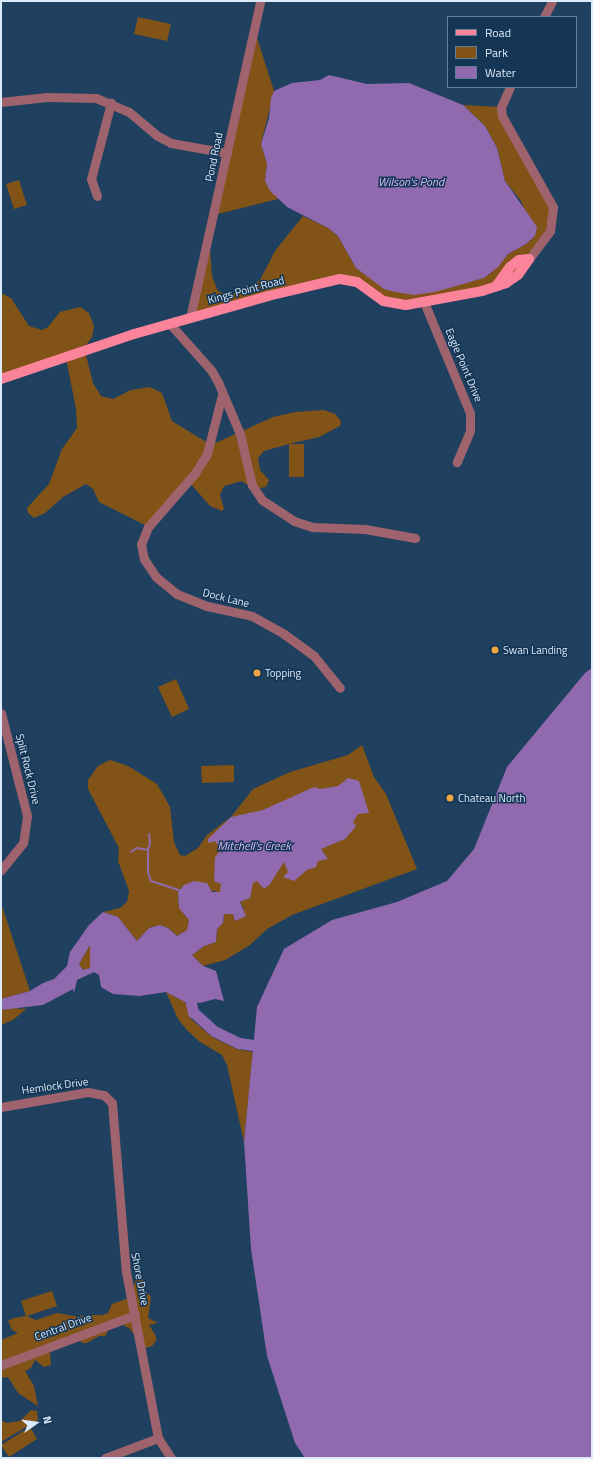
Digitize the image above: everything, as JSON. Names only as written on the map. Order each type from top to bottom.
[{"type":"main road","name":"Kings Point Road","points":[[1,379],[190,318],[340,278],[357,282],[390,304],[424,302],[482,291],[496,286],[518,275],[529,259]]},
{"type":"street","name":"Pond Road","points":[[190,318],[260,1]]},
{"type":"street","points":[[544,16],[552,1]]},
{"type":"street","name":"Kings Point Road","points":[[510,88],[501,107],[502,116],[553,207],[550,231],[529,259]]},
{"type":"street","points":[[1,102],[11,99],[84,96],[111,103],[171,143],[227,153]]},
{"type":"street","points":[[97,196],[91,179],[111,103]]},
{"type":"street","name":"Eagle Point Drive","points":[[424,302],[470,413],[470,431],[457,462]]},
{"type":"street","points":[[170,324],[211,370],[240,434],[252,485],[262,500],[276,512],[312,527],[365,529],[415,538]]},
{"type":"street","name":"Dock Lane","points":[[222,394],[207,454],[195,473],[148,527],[141,544],[144,559],[156,577],[177,594],[207,606],[252,616],[284,634],[314,656],[340,688]]},
{"type":"street","name":"Split Rock Drive","points":[[1,713],[28,816],[23,843],[1,870]]},
{"type":"street","name":"Hemlock Drive","points":[[1,1107],[88,1092],[104,1095],[110,1100]]},
{"type":"street","name":"Shore Drive","points":[[110,1100],[114,1111],[122,1248],[158,1438],[171,1458]]},
{"type":"street","name":"Central Drive","points":[[1,1365],[135,1314]]},
{"type":"street","points":[[105,1458],[158,1438]]},
{"type":"green space","points":[[138,17],[171,24],[167,41],[134,34]]},
{"type":"green space","points":[[254,28],[274,91],[261,144],[267,164],[265,181],[278,199],[214,215]]},
{"type":"green space","points":[[463,105],[501,107],[551,201],[552,225],[506,283],[390,303],[347,279],[190,318],[209,236],[212,276],[218,291],[227,295],[242,291],[260,280],[275,251],[303,216],[328,228],[338,236],[356,268],[377,283],[452,286],[484,278],[491,273],[508,254],[526,244],[535,236],[521,201],[505,181],[497,148],[485,126]]},
{"type":"green space","points":[[19,180],[27,205],[14,209],[6,184]]},
{"type":"green space","points":[[1,293],[11,298],[29,326],[42,330],[48,327],[60,312],[80,307],[89,313],[94,326],[92,337],[83,349],[1,375]]},
{"type":"green space","points":[[85,351],[93,383],[101,396],[113,399],[131,390],[150,387],[162,393],[172,421],[211,445],[273,417],[295,412],[324,410],[335,414],[341,421],[340,426],[319,437],[264,451],[258,458],[260,470],[269,480],[266,487],[253,489],[242,481],[224,486],[220,495],[224,509],[222,511],[210,506],[190,483],[151,528],[99,502],[93,489],[86,484],[63,497],[45,513],[34,518],[28,513],[27,508],[49,484],[62,449],[77,428],[76,409],[66,358]]},
{"type":"green space","points":[[289,444],[304,444],[304,477],[289,477]]},
{"type":"green space","points":[[176,679],[189,709],[172,717],[158,687]]},
{"type":"green space","points":[[362,745],[374,777],[386,794],[417,869],[292,915],[267,929],[250,945],[225,960],[203,966],[192,955],[204,946],[216,942],[217,929],[223,923],[224,914],[233,914],[235,921],[244,909],[240,902],[249,898],[184,885],[178,892],[179,908],[189,920],[187,930],[177,936],[168,928],[160,925],[149,928],[137,941],[118,917],[103,912],[120,908],[127,902],[129,891],[118,861],[119,848],[88,789],[88,780],[98,766],[110,760],[128,766],[157,784],[170,807],[174,842],[180,855],[185,856],[198,848],[207,835],[231,817],[253,789],[290,772],[348,755]]},
{"type":"green space","points":[[234,765],[234,782],[202,783],[201,766]]},
{"type":"green space","points":[[1,903],[30,991],[1,999]]},
{"type":"green space","points":[[90,945],[90,968],[83,970],[79,964]]},
{"type":"green space","points":[[166,992],[185,1002],[191,1019],[212,1037],[237,1049],[253,1052],[244,1142],[227,1065],[222,1055],[200,1042],[188,1031],[178,1019]]},
{"type":"green space","points":[[10,1008],[26,1009],[13,1020],[1,1025],[1,1010]]},
{"type":"green space","points":[[140,1277],[146,1283],[145,1289],[151,1297],[148,1318],[158,1323],[149,1325],[156,1336],[156,1341],[152,1346],[146,1348],[129,1328],[121,1324],[109,1329],[105,1336],[99,1336],[87,1343],[82,1343],[80,1340],[50,1350],[51,1365],[44,1367],[35,1360],[31,1368],[25,1371],[34,1386],[38,1406],[18,1393],[8,1377],[1,1378],[1,1340],[18,1333],[12,1330],[8,1321],[14,1318],[26,1316],[21,1301],[52,1291],[57,1306],[27,1316],[36,1320],[57,1313],[74,1316],[102,1315],[108,1313],[112,1304],[126,1299],[133,1290],[135,1280]]},
{"type":"green space","points":[[31,1410],[37,1411],[38,1420],[1,1442],[1,1420],[6,1423],[20,1421]]},
{"type":"green space","points":[[30,1427],[37,1439],[9,1457],[1,1445]]},
{"type":"water","name":"Wilson's Pond","points":[[329,75],[367,84],[409,83],[463,105],[485,126],[497,148],[505,181],[537,227],[535,236],[526,244],[508,254],[498,267],[484,278],[435,292],[414,295],[384,289],[356,268],[338,236],[328,228],[287,207],[270,191],[265,181],[267,164],[261,144],[269,118],[271,98],[274,91],[292,83],[320,80]]},
{"type":"water","points":[[592,668],[592,1458],[305,1458],[295,1443],[267,1356],[251,1249],[244,1142],[257,1007],[284,949],[332,920],[397,902],[447,881],[474,849],[507,767],[585,673]]},
{"type":"water","name":"Mitchell's Creek","points":[[348,778],[359,781],[369,813],[358,814],[353,822],[356,826],[345,839],[321,849],[328,859],[318,861],[316,867],[307,870],[294,881],[283,877],[288,872],[284,862],[270,884],[264,889],[257,881],[253,883],[250,898],[240,902],[246,916],[235,921],[233,914],[224,914],[223,923],[217,929],[216,942],[204,946],[192,955],[203,966],[216,971],[224,1001],[215,999],[200,1003],[185,1002],[166,992],[139,996],[113,994],[101,987],[99,975],[94,972],[77,980],[74,993],[73,989],[43,1005],[1,1010],[1,999],[30,991],[43,983],[54,979],[67,966],[70,952],[89,925],[103,912],[118,917],[137,941],[149,928],[160,925],[168,928],[177,936],[187,930],[189,920],[179,908],[178,892],[184,885],[194,881],[207,883],[212,892],[220,892],[221,884],[214,881],[215,857],[221,850],[215,841],[208,843],[208,839],[231,817],[263,810],[314,787],[320,789],[338,786]],"holes":[[[90,945],[90,968],[83,970],[79,964]]]},
{"type":"waterway","points":[[148,850],[150,843],[149,834]]},
{"type":"waterway","points":[[131,852],[137,848],[148,850],[148,872],[151,881],[179,890]]},
{"type":"waterway","name":"Mitchell's Creek","points":[[188,989],[193,1012],[214,1031],[239,1043],[253,1045]]},
{"type":"place","name":"Swan Landing","points":[[495,650]]},
{"type":"place","name":"Topping","points":[[257,673]]},
{"type":"place","name":"Chateau North","points":[[450,798]]}]
